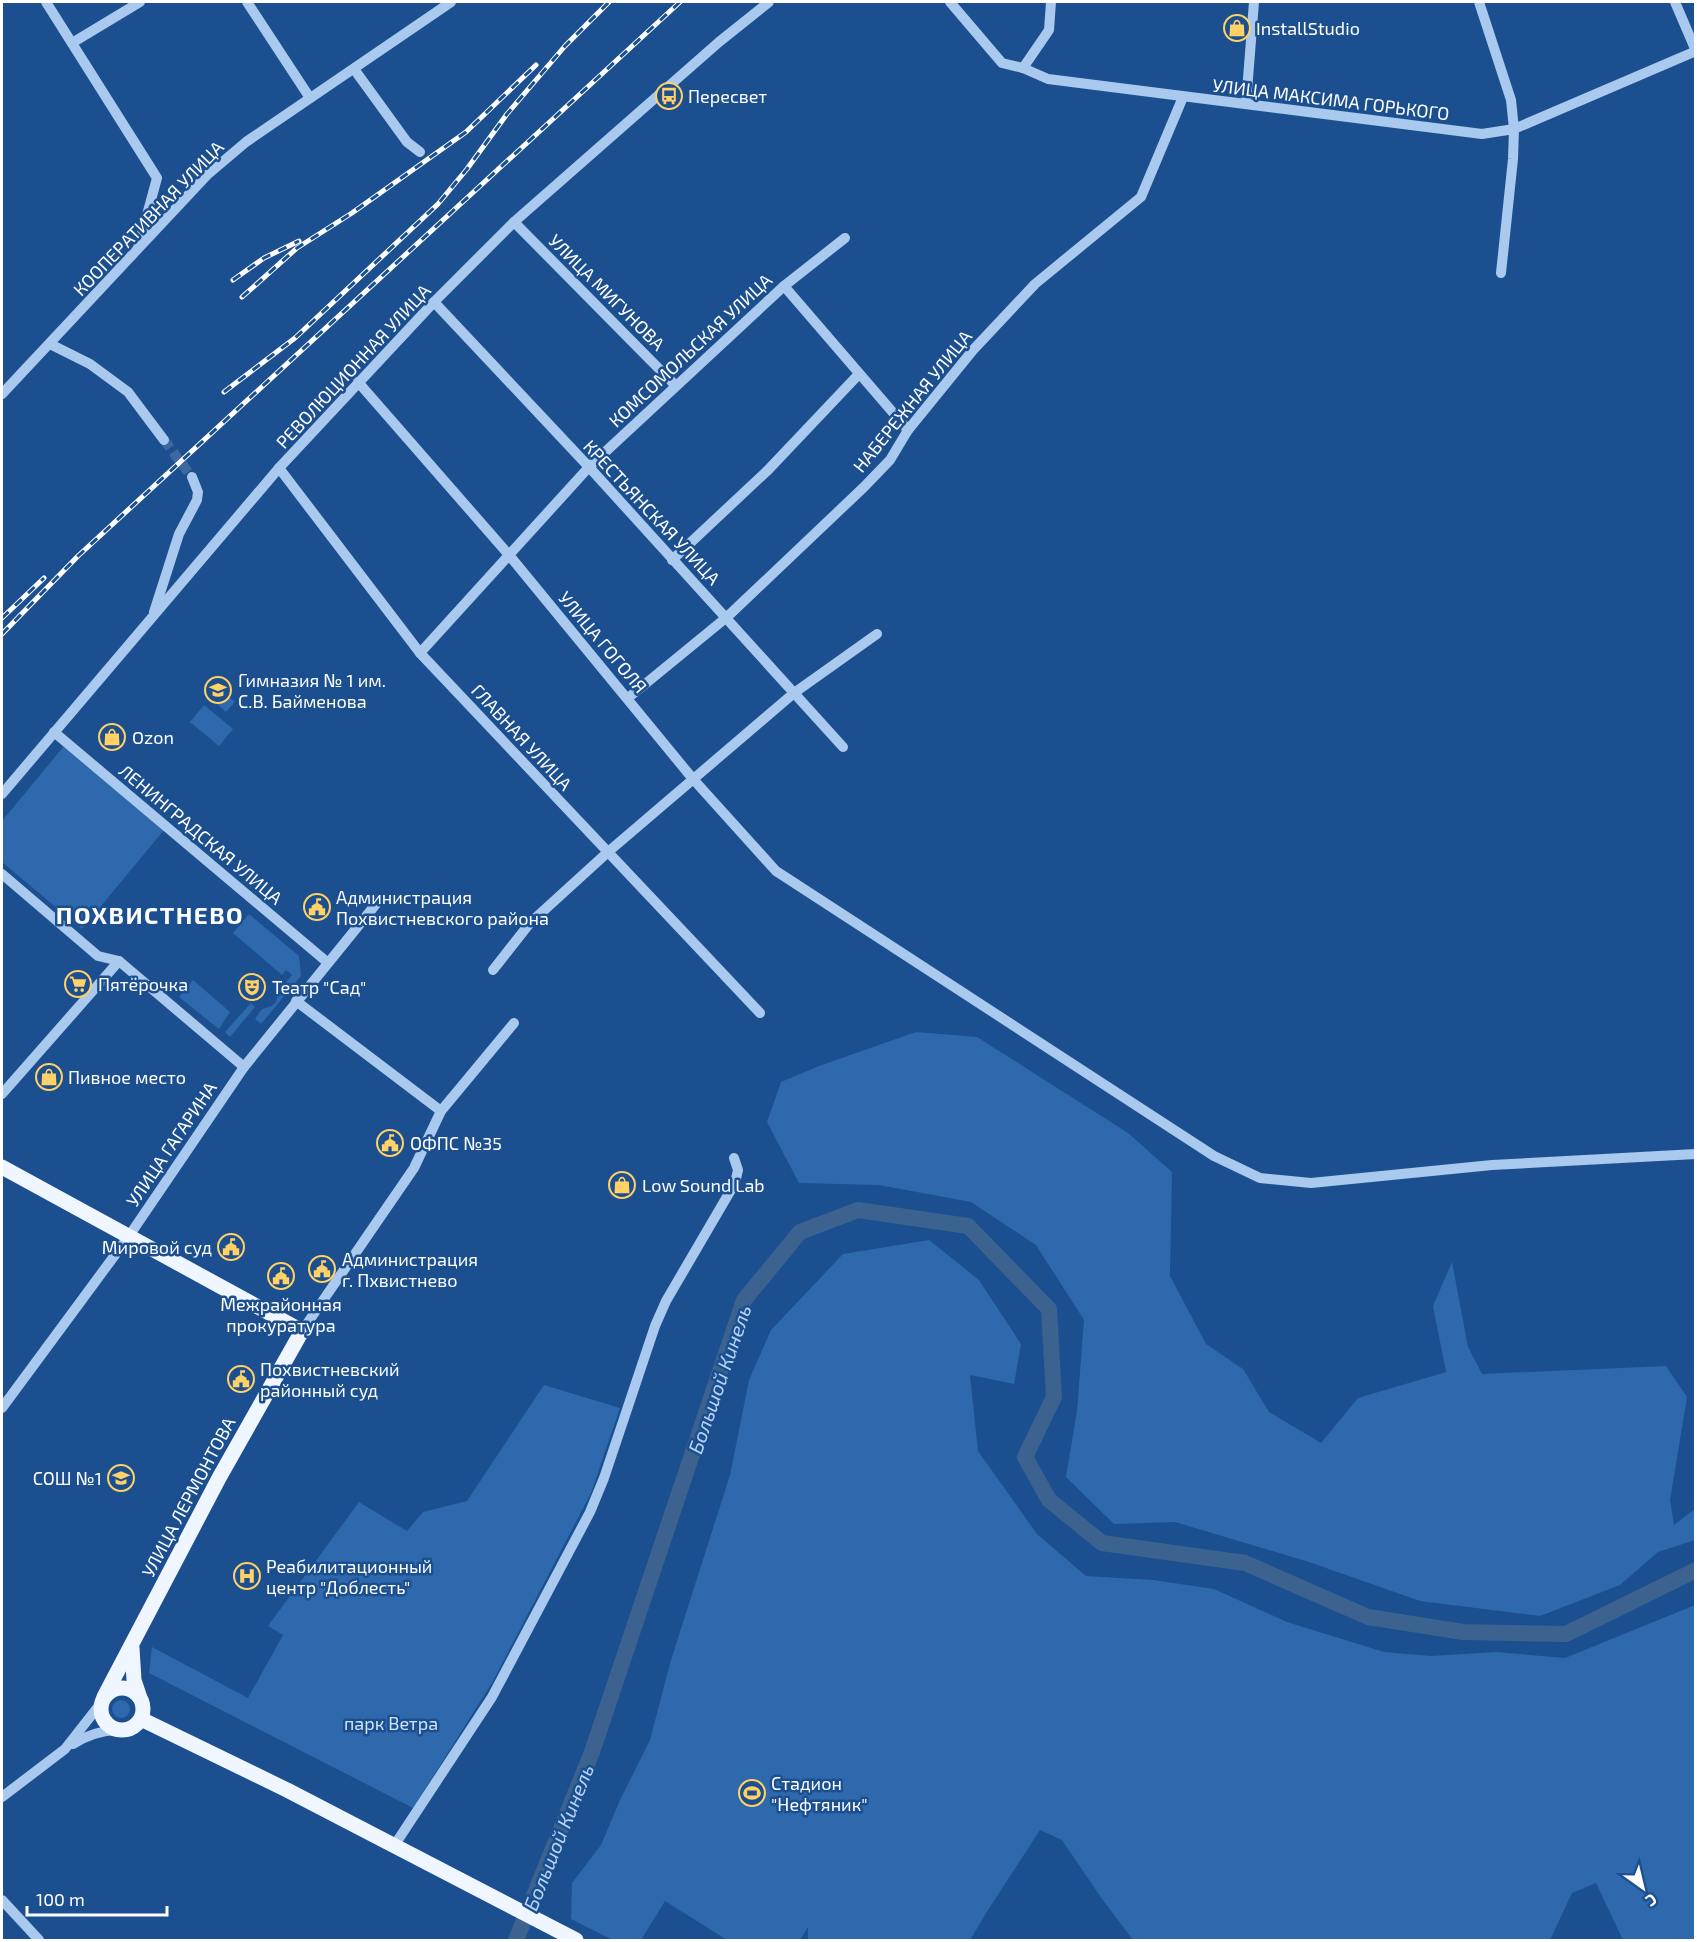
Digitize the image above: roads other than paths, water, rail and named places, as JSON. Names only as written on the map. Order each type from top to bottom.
[{"type":"main road","points":[[2,1167],[302,1331]]},
{"type":"main road","name":"УЛИЦА ЛЕРМОНТОВА","points":[[103,1700],[219,1478],[302,1331]]},
{"type":"main road","points":[[132,1645],[134,1680],[143,1704],[141,1719],[130,1729],[116,1730],[101,1716],[103,1700],[116,1689],[129,1689],[140,1698]]},
{"type":"main road","points":[[141,1719],[287,1790],[576,1941]]},
{"type":"street","points":[[46,2],[158,178],[138,250]]},
{"type":"street","points":[[72,43],[140,2]]},
{"type":"street","points":[[247,2],[310,98]]},
{"type":"street","name":"КООПЕРАТИВНАЯ УЛИЦА","points":[[2,394],[207,175],[246,142],[451,2]]},
{"type":"street","name":"РЕВОЛЮЦИОННАЯ УЛИЦА","points":[[2,794],[279,468],[434,302],[514,222],[718,42],[769,2]]},
{"type":"street","name":"УЛИЦА МАКСИМА ГОРЬКОГО","points":[[950,2],[1002,63],[1023,68],[1048,79],[1482,134],[1514,129],[1695,51]]},
{"type":"street","points":[[1023,68],[1049,30],[1052,2]]},
{"type":"street","points":[[1246,104],[1254,2]]},
{"type":"street","points":[[1479,2],[1511,100],[1514,129],[1501,273]]},
{"type":"street","points":[[1675,2],[1695,51]]},
{"type":"street","points":[[354,69],[407,142],[420,152]]},
{"type":"street","name":"НАБЕРЕЖНАЯ УЛИЦА","points":[[628,698],[727,617],[864,487],[890,460],[908,430],[973,351],[1035,284],[1141,197],[1183,97]]},
{"type":"street","name":"УЛИЦА МИГУНОВА","points":[[514,222],[675,385]]},
{"type":"street","name":"КОМСОМОЛЬСКАЯ УЛИЦА","points":[[420,653],[589,467],[784,286],[845,238]]},
{"type":"street","points":[[784,286],[908,430]]},
{"type":"street","name":"КРЕСТЬЯНСКАЯ УЛИЦА","points":[[434,302],[727,617],[843,747]]},
{"type":"street","points":[[50,344],[90,364],[128,392],[164,440]]},
{"type":"street","points":[[672,560],[768,470],[859,374]]},
{"type":"street","name":"УЛИЦА ГОГОЛЯ","points":[[358,382],[509,555],[693,779],[776,871],[1214,1156],[1260,1178],[1311,1183],[1492,1165],[1695,1154]]},
{"type":"street","name":"ГЛАВНАЯ УЛИЦА","points":[[279,468],[420,653],[760,1013]]},
{"type":"street","points":[[152,618],[179,534],[197,500],[198,492],[192,477]]},
{"type":"street","points":[[493,970],[530,923],[608,852],[794,693],[877,634]]},
{"type":"street","name":"ЛЕНИНГРАДСКАЯ УЛИЦА","points":[[54,732],[327,962]]},
{"type":"street","points":[[2,874],[98,956],[119,962],[244,1067]]},
{"type":"street","name":"УЛИЦА ГАГАРИНА","points":[[2,1408],[129,1236],[244,1067],[376,904]]},
{"type":"street","points":[[2,1094],[119,962]]},
{"type":"street","points":[[296,1001],[441,1111]]},
{"type":"street","name":"УЛИЦА ЛЕРМОНТОВА","points":[[302,1331],[414,1168],[441,1111],[514,1023]]},
{"type":"street","points":[[394,1846],[492,1696],[590,1512],[662,1310],[735,1182],[738,1170],[734,1158]]},
{"type":"street","name":"УЛИЦА ЛЕРМОНТОВА","points":[[2,1797],[65,1749],[103,1700]]},
{"type":"street","points":[[65,1749],[85,1736],[101,1731],[116,1730]]},
{"type":"street","points":[[2,1900],[39,1941]]},
{"type":"waterway","name":"Большой Кинель","points":[[516,1940],[592,1752],[744,1300],[800,1232],[858,1210],[968,1226],[1049,1309],[1054,1397],[1025,1457],[1049,1500],[1102,1543],[1245,1563],[1368,1617],[1463,1632],[1566,1634],[1696,1570]]},
{"type":"tunnel","points":[[164,440],[192,477]]},
{"type":"railway","points":[[224,392],[295,338],[438,204],[507,114],[565,46],[609,2]]},
{"type":"railway","points":[[2,634],[78,556],[680,2]]},
{"type":"railway","points":[[242,297],[297,248],[352,213],[466,132],[536,65]]},
{"type":"railway","points":[[233,280],[264,258],[299,241]]},
{"type":"railway","points":[[2,618],[44,578]]},
{"type":"place","name":"InstallStudio","points":[[1237,28]]},
{"type":"place","name":"Пересвет","points":[[669,96]]},
{"type":"place","name":"Гимназия № 1 им. С.В. Байменова","points":[[218,690]]},
{"type":"place","name":"Ozon","points":[[112,737]]},
{"type":"place","name":"Администрация Похвистневского района","points":[[317,907]]},
{"type":"place","name":"Пятёрочка","points":[[78,984]]},
{"type":"place","name":"Театр \"Сад\"","points":[[252,987]]},
{"type":"place","name":"Пивное место","points":[[49,1077]]},
{"type":"place","name":"ОФПС №35","points":[[390,1143]]},
{"type":"place","name":"Low Sound Lab","points":[[622,1185]]},
{"type":"place","name":"Мировой суд","points":[[231,1247]]},
{"type":"place","name":"Администрация г. Пхвистнево","points":[[322,1269]]},
{"type":"place","name":"Межрайонная прокуратура","points":[[281,1276]]},
{"type":"place","name":"Похвистневский районный суд","points":[[241,1379]]},
{"type":"place","name":"СОШ №1","points":[[121,1478]]},
{"type":"place","name":"Реабилитационный центр \"Доблесть\"","points":[[247,1576]]},
{"type":"place","name":"Стадион \"Нефтяник\"","points":[[752,1793]]},
{"type":"district","name":"ПОХВИСТНЕВО","points":[[150,914]]},
{"type":"park label","name":"парк Ветра","points":[[391,1723]]}]
